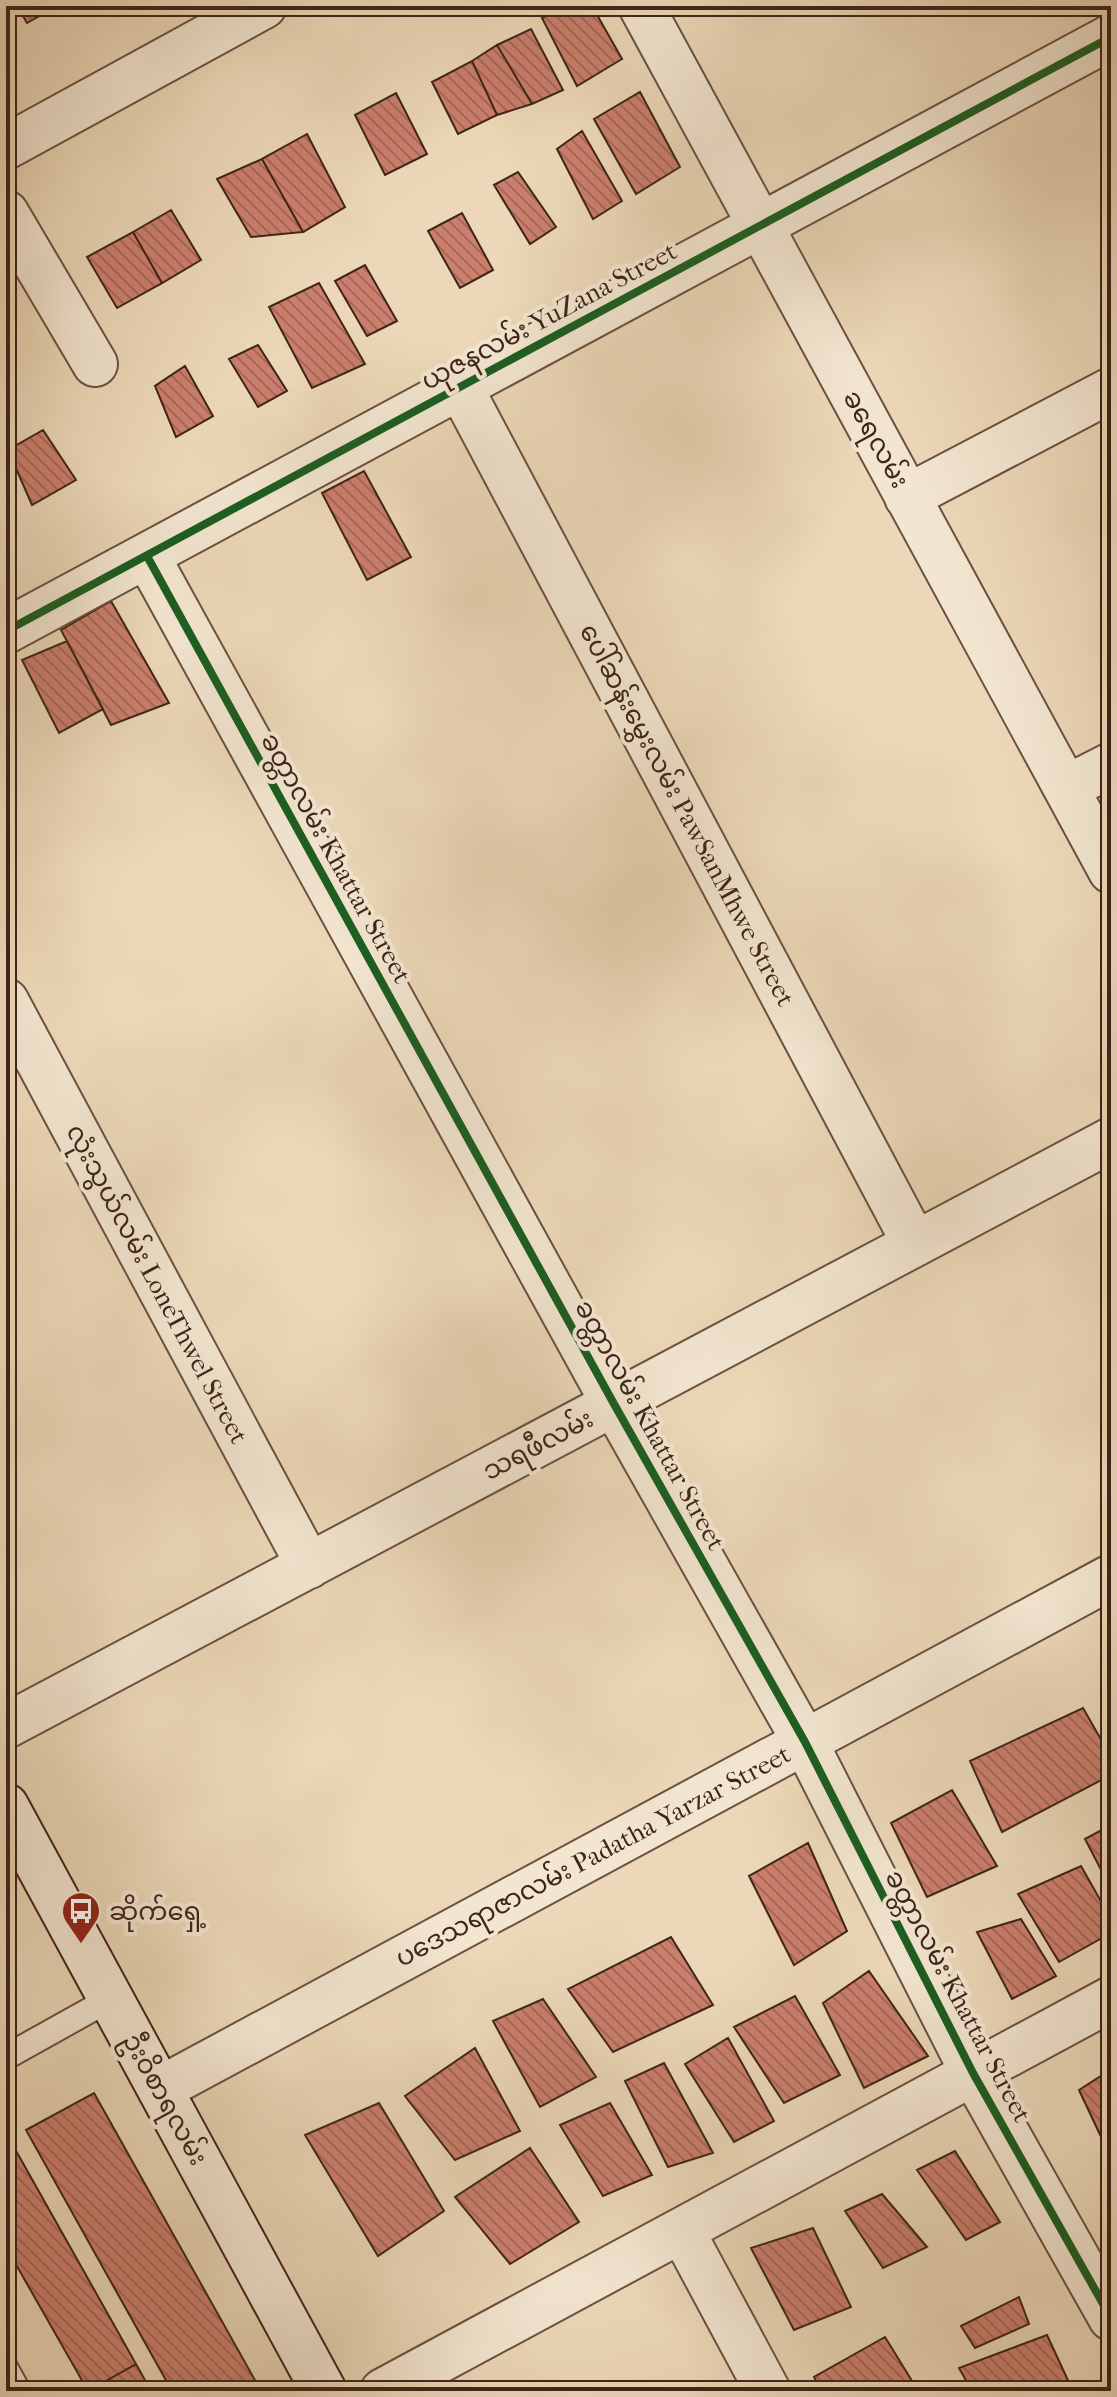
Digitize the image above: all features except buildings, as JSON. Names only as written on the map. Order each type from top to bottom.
[{"type":"street","points":[[6,147],[264,6]]},
{"type":"street","name":"ခရေလမ်း","points":[[641,6],[1111,871]]},
{"type":"street","name":"ယုဇနလမ်း YuZana Street","points":[[6,631],[1111,37]]},
{"type":"street","points":[[6,213],[95,364]]},
{"type":"street","name":"ပေါ်ဆန်းမွှေးလမ်း PawSanMhwe Street","points":[[460,387],[915,1244]]},
{"type":"street","points":[[907,497],[1111,390]]},
{"type":"street","name":"ခတ္တာလမ်း Khattar Street","points":[[147,556],[614,1404],[805,1742],[973,2073],[1111,2318]]},
{"type":"street","points":[[1066,788],[1111,765]]},
{"type":"street","name":"လုံးသွယ်လမ်း LoneThwel Street","points":[[6,1001],[309,1566]]},
{"type":"street","name":"သရဖီလမ်း","points":[[6,1726],[1111,1140]]},
{"type":"street","name":"ပဒေသရာဇာလမ်း Padatha Yarzar Street","points":[[160,2089],[1111,1577]]},
{"type":"street","name":"ဦးဝိစာရလမ်း","points":[[6,1806],[324,2391]]},
{"type":"street","points":[[383,2391],[1111,1999]]},
{"type":"street","points":[[682,2231],[768,2391]]},
{"type":"lane","points":[[6,2057],[110,1999]]},
{"type":"lane","points":[[6,2369],[18,2391]]},
{"type":"cycle path","points":[[6,631],[1111,37]]},
{"type":"cycle path","points":[[147,556],[614,1404],[805,1742],[973,2073],[1111,2318]]},
{"type":"place","name":"ဆိုက်ရှေ့","points":[[81,1945]]}]
